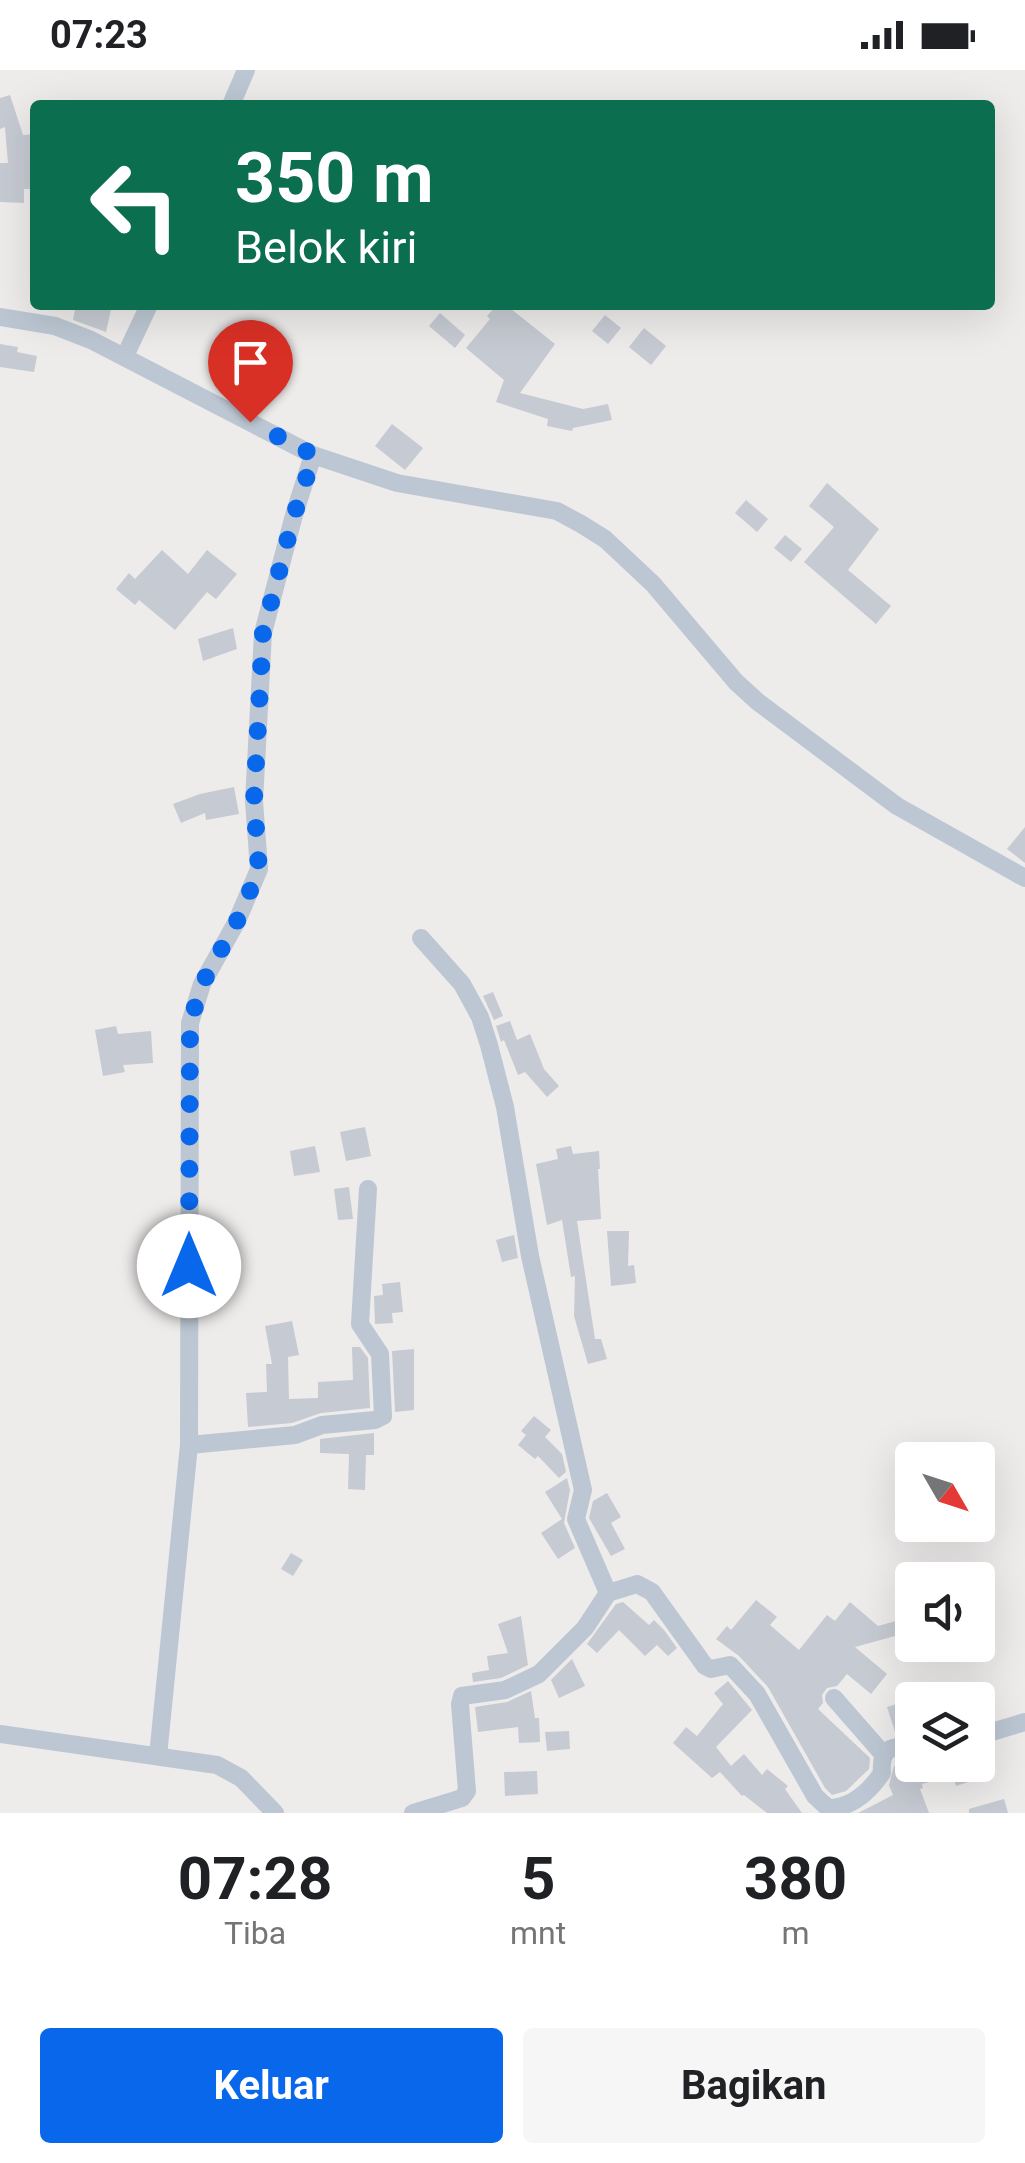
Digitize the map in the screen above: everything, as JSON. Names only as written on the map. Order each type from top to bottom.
[{"type":"street","points":[[233,100],[246,70]]},
{"type":"street","points":[[125,356],[147,310]]},
{"type":"street","points":[[0,317],[56,326],[125,356],[314,455],[397,483],[557,511],[581,524],[605,538],[654,584],[736,682],[758,702],[897,806],[1025,878]]},
{"type":"street","points":[[158,1756],[189,1444],[190,1023],[202,984],[237,921],[259,870],[254,800],[263,633],[314,455]]},
{"type":"street","points":[[421,938],[462,984],[480,1017],[489,1045],[505,1107],[530,1256],[583,1490],[576,1520],[608,1593]]},
{"type":"street","points":[[189,1444],[294,1435],[322,1424],[376,1420],[383,1416],[380,1354],[360,1324],[368,1190]]},
{"type":"street","points":[[414,1813],[462,1798],[467,1791],[462,1696],[505,1690],[539,1674],[573,1641],[608,1593],[637,1584],[658,1599],[705,1666],[730,1665],[758,1694],[815,1796],[828,1808],[851,1804],[882,1773],[883,1754],[834,1698]]},
{"type":"street","points":[[995,1731],[1025,1722]]},
{"type":"street","points":[[0,1734],[230,1770],[275,1813]]},
{"type":"street","points":[[883,1754],[895,1747]]},
{"type":"building","points":[[10,95],[23,135],[30,134],[30,189],[24,189],[24,203],[0,202],[0,163],[8,163],[5,127],[0,129],[0,98]]},
{"type":"building","points":[[75,310],[111,310],[106,332],[73,320]]},
{"type":"building","points":[[492,310],[512,310],[555,344],[520,393],[583,409],[608,404],[612,420],[572,431],[547,426],[548,419],[496,402],[504,380],[466,348],[490,319],[487,316]]},
{"type":"building","points":[[440,313],[465,335],[455,348],[429,326]]},
{"type":"building","points":[[605,315],[621,328],[608,344],[592,331]]},
{"type":"building","points":[[644,328],[666,346],[651,365],[629,347]]},
{"type":"building","points":[[0,344],[37,356],[34,372],[0,367]]},
{"type":"building","points":[[392,424],[423,448],[405,470],[375,446]]},
{"type":"building","points":[[827,483],[879,529],[848,570],[891,606],[876,624],[804,562],[834,527],[809,506]]},
{"type":"building","points":[[746,500],[768,519],[757,532],[735,513]]},
{"type":"building","points":[[785,535],[802,549],[791,562],[774,548]]},
{"type":"building","points":[[162,550],[188,574],[207,550],[237,574],[216,599],[207,592],[175,630],[139,600],[135,605],[116,589],[129,573],[135,579]]},
{"type":"building","points":[[233,628],[237,649],[203,661],[198,639]]},
{"type":"building","points":[[234,787],[239,814],[206,820],[205,813],[181,823],[173,804]]},
{"type":"building","points":[[1025,827],[1025,863],[1007,849]]},
{"type":"building","points":[[493,992],[503,1016],[494,1020],[483,996]]},
{"type":"building","points":[[510,1021],[517,1040],[530,1034],[544,1069],[559,1086],[547,1097],[525,1072],[518,1075],[504,1040],[501,1042],[496,1026]]},
{"type":"building","points":[[116,1026],[118,1034],[151,1031],[153,1063],[123,1065],[125,1072],[103,1076],[95,1030]]},
{"type":"building","points":[[365,1127],[371,1156],[346,1161],[340,1132]]},
{"type":"building","points":[[315,1146],[320,1172],[294,1176],[290,1151]]},
{"type":"building","points":[[571,1146],[573,1154],[599,1151],[601,1219],[577,1221],[595,1339],[601,1339],[607,1359],[588,1364],[574,1316],[575,1276],[571,1277],[562,1220],[547,1225],[536,1164],[558,1159],[556,1149]]},
{"type":"building","points":[[349,1187],[353,1219],[338,1220],[334,1189]]},
{"type":"building","points":[[607,1231],[629,1231],[628,1266],[634,1265],[636,1283],[611,1286]]},
{"type":"building","points":[[514,1235],[518,1258],[502,1262],[496,1240]]},
{"type":"building","points":[[400,1282],[403,1312],[392,1313],[393,1323],[375,1324],[374,1296],[383,1295],[382,1284]]},
{"type":"building","points":[[292,1321],[299,1355],[288,1357],[289,1399],[318,1398],[318,1382],[353,1380],[352,1347],[360,1347],[368,1358],[370,1408],[248,1427],[246,1393],[267,1392],[266,1364],[272,1364],[265,1326]]},
{"type":"building","points":[[414,1349],[414,1410],[395,1412],[392,1351]]},
{"type":"building","points":[[534,1416],[551,1430],[545,1437],[562,1454],[566,1472],[559,1478],[538,1456],[535,1459],[518,1445],[526,1435],[521,1431]]},
{"type":"building","points":[[374,1433],[374,1455],[366,1455],[365,1490],[348,1489],[349,1454],[320,1453],[320,1439]]},
{"type":"building","points":[[567,1478],[570,1490],[564,1523],[575,1548],[558,1559],[541,1533],[562,1519],[545,1492]]},
{"type":"building","points":[[607,1493],[621,1517],[611,1523],[625,1549],[611,1556],[589,1518],[593,1501]]},
{"type":"building","points":[[291,1553],[303,1560],[293,1576],[281,1569]]},
{"type":"building","points":[[756,1600],[777,1617],[770,1625],[799,1650],[827,1615],[835,1621],[850,1602],[878,1626],[895,1621],[895,1636],[855,1647],[887,1674],[871,1694],[847,1674],[822,1695],[823,1703],[818,1709],[870,1758],[869,1769],[846,1791],[832,1795],[825,1788],[768,1687],[739,1656],[716,1639],[727,1626],[731,1630]]},
{"type":"building","points":[[623,1602],[649,1625],[654,1620],[677,1648],[668,1656],[657,1645],[645,1656],[619,1630],[597,1653],[587,1644],[616,1604]]},
{"type":"building","points":[[521,1616],[528,1665],[501,1678],[473,1682],[472,1673],[489,1670],[487,1656],[508,1653],[498,1624]]},
{"type":"building","points":[[572,1659],[585,1686],[559,1698],[551,1680]]},
{"type":"building","points":[[728,1681],[752,1710],[716,1747],[731,1766],[744,1754],[762,1775],[767,1769],[788,1786],[785,1789],[802,1813],[767,1813],[742,1796],[720,1772],[712,1778],[673,1743],[686,1727],[697,1736],[723,1704],[714,1693]]},
{"type":"building","points":[[531,1691],[535,1718],[539,1718],[540,1742],[519,1743],[518,1727],[478,1732],[475,1707],[507,1702]]},
{"type":"building","points":[[895,1704],[895,1732],[887,1707]]},
{"type":"building","points":[[569,1731],[570,1749],[547,1751],[545,1732]]},
{"type":"building","points":[[894,1766],[895,1782],[929,1782],[920,1789],[929,1813],[858,1813],[893,1795],[889,1785]]},
{"type":"building","points":[[537,1771],[538,1794],[505,1796],[504,1772]]},
{"type":"building","points":[[1004,1799],[1008,1813],[969,1813],[969,1809]]},
{"type":"route","points":[[189,1266],[190,1023],[202,984],[237,921],[259,870],[254,800],[263,633],[314,455],[250,422]]}]
